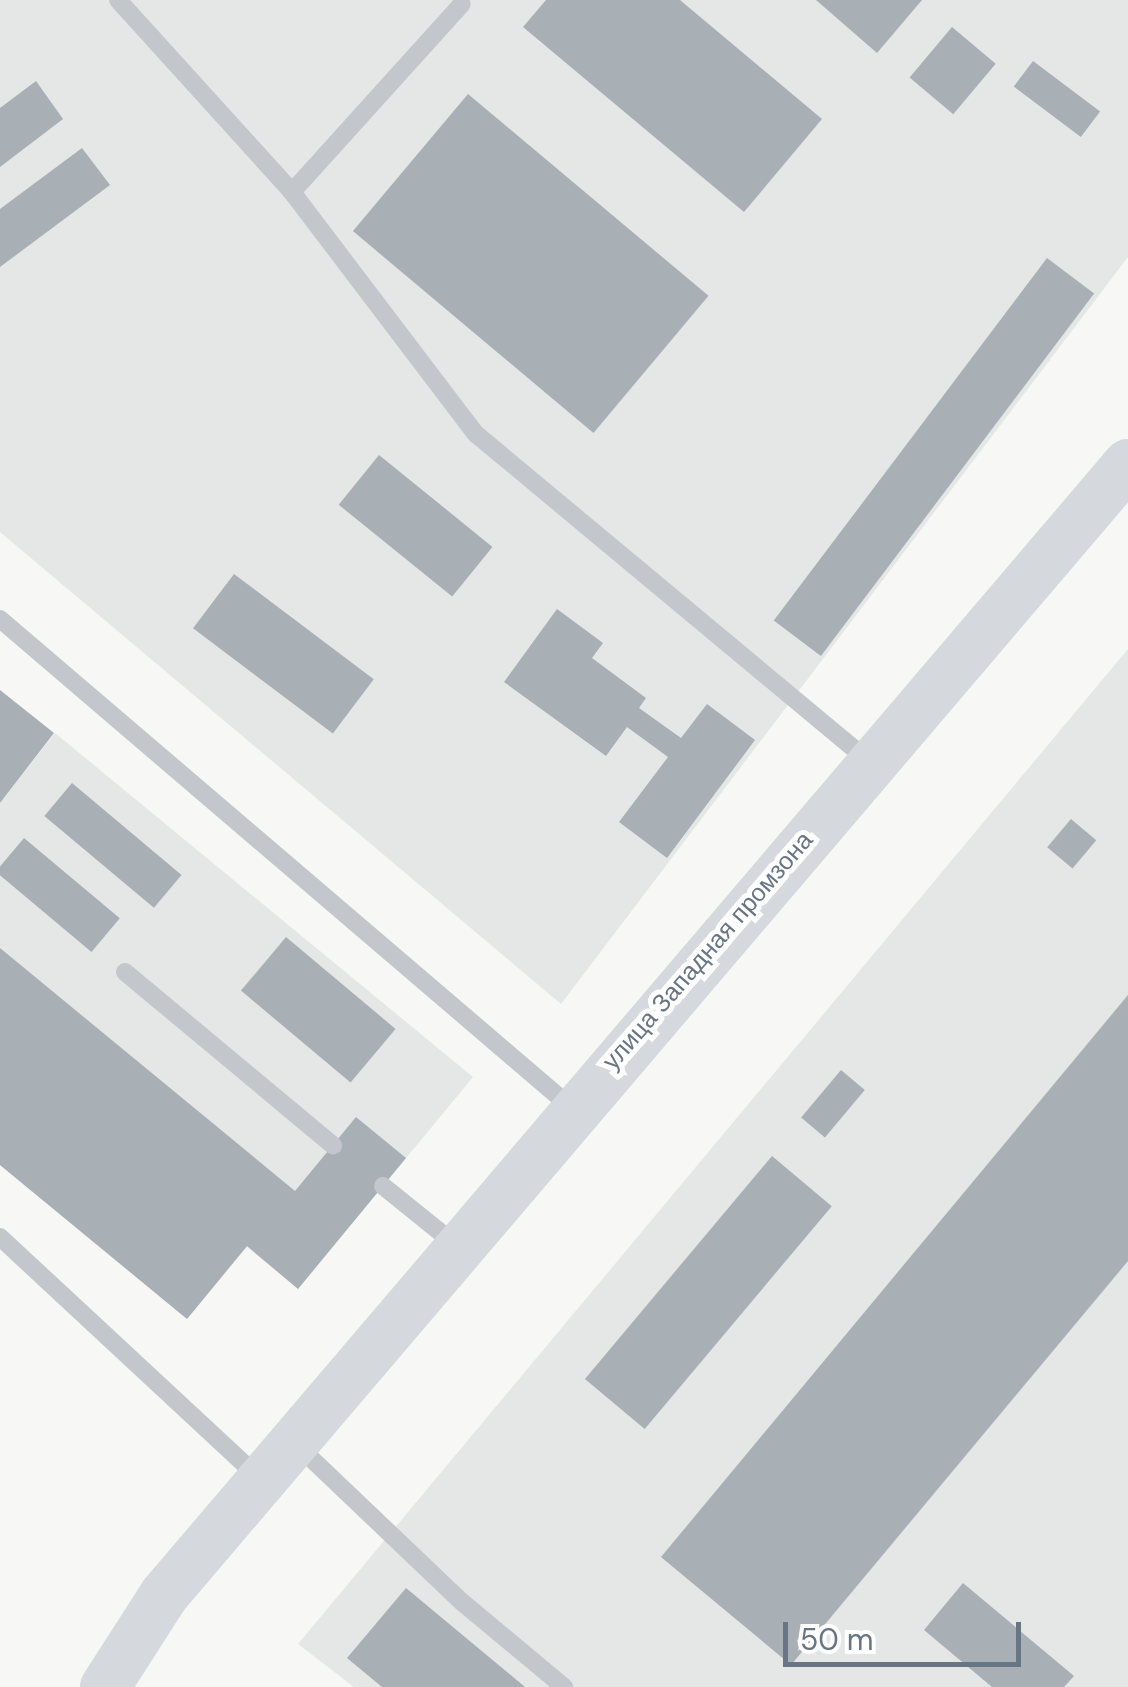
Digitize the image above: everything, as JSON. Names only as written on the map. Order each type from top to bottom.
[{"type":"street","name":"улица Западная промзона","points":[[106,1687],[164,1595],[260,1479],[572,1108],[1128,464]]},
{"type":"lane","points":[[118,0],[292,192],[476,434],[871,762]]},
{"type":"lane","points":[[292,192],[462,4]]},
{"type":"lane","points":[[0,619],[572,1108]]},
{"type":"lane","points":[[125,972],[333,1145]]},
{"type":"lane","points":[[383,1186],[457,1246]]},
{"type":"lane","points":[[0,1236],[260,1479]]},
{"type":"lane","points":[[292,1442],[462,1602],[564,1687]]},
{"type":"shaded area","points":[[0,0],[1128,0],[1128,257],[561,1004],[0,532]]},
{"type":"shaded area","points":[[1128,649],[1128,1687],[354,1687],[298,1644]]},
{"type":"shaded area","points":[[55,733],[473,1077],[298,1289],[247,1247],[187,1319],[0,1165],[0,803]]},
{"type":"building","points":[[546,0],[680,0],[822,119],[744,212],[523,27]]},
{"type":"building","points":[[816,0],[922,0],[877,53]]},
{"type":"building","points":[[952,27],[996,64],[953,114],[910,78]]},
{"type":"building","points":[[1033,61],[1100,112],[1081,137],[1014,87]]},
{"type":"building","points":[[36,81],[63,119],[0,167],[0,108]]},
{"type":"building","points":[[468,94],[709,296],[593,433],[353,231]]},
{"type":"building","points":[[82,148],[110,185],[0,267],[0,209]]},
{"type":"building","points":[[1047,258],[1094,294],[821,656],[774,621]]},
{"type":"building","points":[[379,455],[492,547],[452,597],[339,505]]},
{"type":"building","points":[[234,574],[374,679],[333,734],[193,628]]},
{"type":"building","points":[[557,609],[603,643],[592,658],[646,698],[639,708],[681,738],[707,704],[755,740],[667,858],[619,822],[668,757],[627,727],[606,756],[504,682]]},
{"type":"building","points":[[0,690],[54,733],[0,803]]},
{"type":"building","points":[[72,783],[182,875],[154,908],[44,816]]},
{"type":"building","points":[[1071,819],[1096,840],[1072,869],[1047,847]]},
{"type":"building","points":[[24,838],[120,918],[91,952],[0,875],[0,867]]},
{"type":"building","points":[[286,937],[396,1029],[351,1083],[241,991]]},
{"type":"building","points":[[0,948],[295,1191],[356,1117],[406,1158],[298,1289],[247,1246],[187,1319],[0,1165]]},
{"type":"building","points":[[1128,995],[1128,1261],[791,1665],[661,1557]]},
{"type":"building","points":[[841,1070],[865,1090],[825,1137],[801,1117]]},
{"type":"building","points":[[772,1156],[832,1206],[645,1429],[585,1379]]},
{"type":"building","points":[[963,1583],[1074,1676],[1064,1687],[992,1687],[924,1630]]},
{"type":"building","points":[[406,1588],[525,1687],[382,1687],[347,1658]]}]
